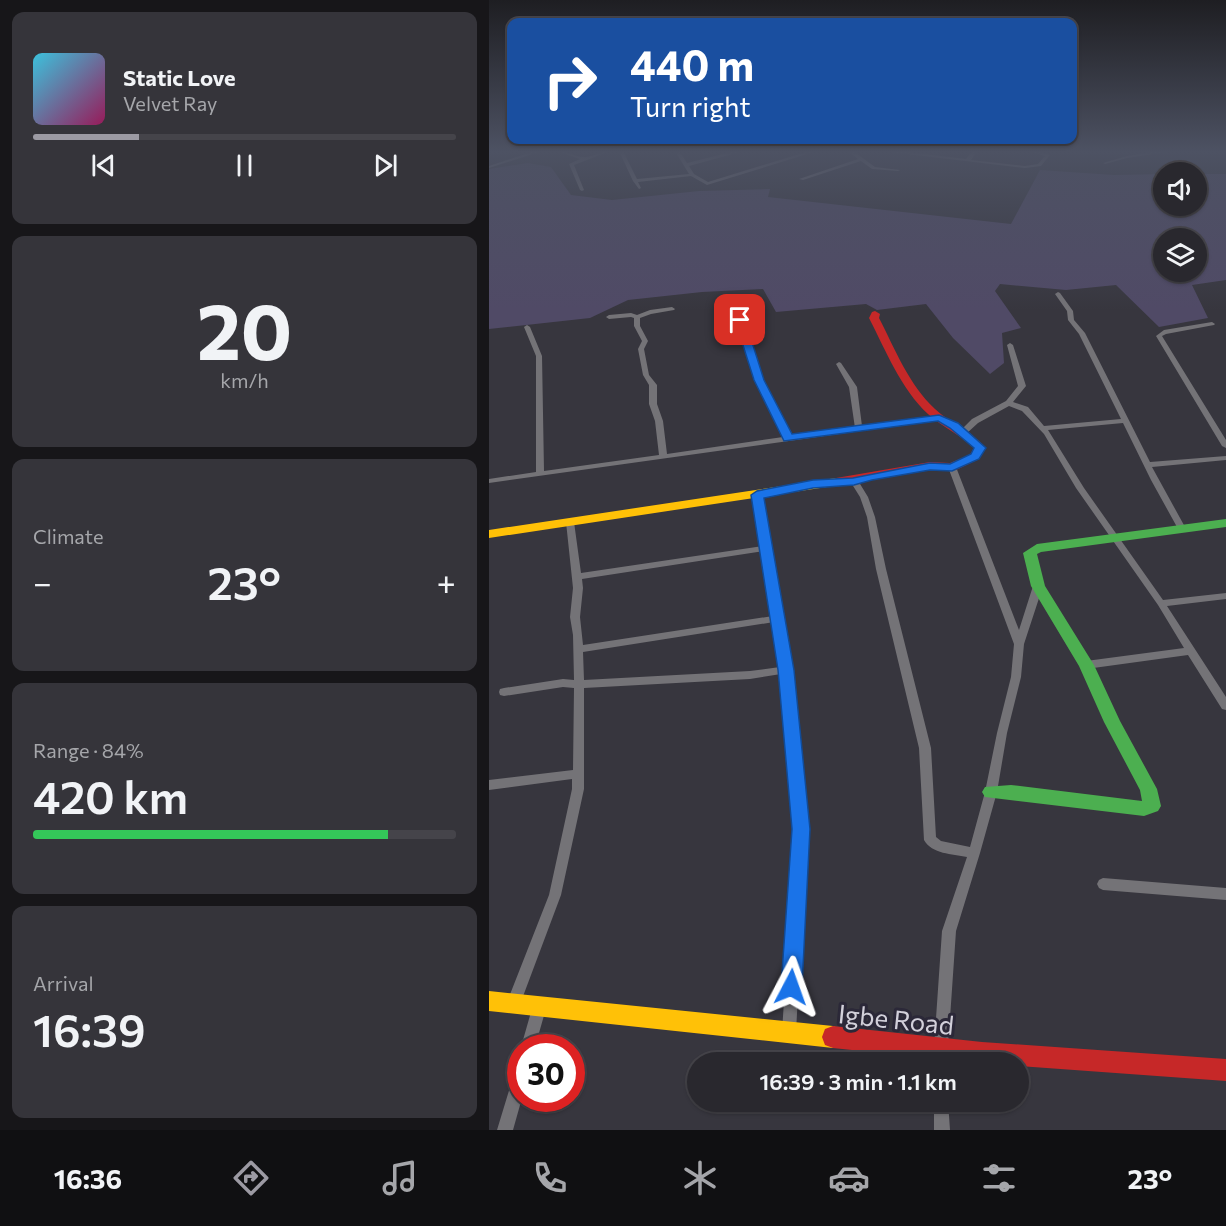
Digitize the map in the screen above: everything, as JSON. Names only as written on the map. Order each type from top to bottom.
[{"type":"street","points":[[1058,294],[1070,312],[1071,320],[1082,333],[1181,527]]},
{"type":"street","points":[[609,317],[631,315],[637,317],[650,312],[672,309]]},
{"type":"street","points":[[489,534],[757,495],[813,484],[854,481],[870,476],[930,466],[952,467],[979,453],[981,448],[963,432],[939,418],[922,400],[874,318],[875,314]]},
{"type":"street","points":[[637,317],[637,326],[645,341],[641,349],[646,375],[653,385],[653,404],[659,420],[663,457]]},
{"type":"street","points":[[740,320],[759,380],[788,438]]},
{"type":"street","points":[[1212,324],[1164,332],[1159,336],[1226,446]]},
{"type":"street","points":[[527,327],[539,356],[540,473]]},
{"type":"street","points":[[963,432],[975,420],[1009,403],[1022,386],[1010,345]]},
{"type":"street","points":[[839,364],[853,387],[859,429]]},
{"type":"street","points":[[1009,403],[1025,409],[1044,428],[1080,488],[1161,603],[1189,651],[1226,706]]},
{"type":"street","points":[[489,482],[939,418]]},
{"type":"street","points":[[1044,428],[1126,421]]},
{"type":"street","points":[[1148,465],[1226,458]]},
{"type":"street","points":[[952,467],[1019,644]]},
{"type":"street","points":[[854,481],[864,497],[871,517],[881,569],[925,748],[930,840],[937,846],[975,853]]},
{"type":"street","points":[[757,495],[768,548],[786,670],[801,829],[789,1032]]},
{"type":"street","points":[[514,1002],[555,895],[576,806],[579,684],[575,617],[577,577],[570,522]]},
{"type":"street","points":[[991,792],[1144,808],[1152,806],[1149,789],[1112,722],[1086,665],[1038,586],[1030,553],[1037,548],[1181,527],[1226,523]]},
{"type":"street","points":[[577,577],[768,548]]},
{"type":"street","points":[[940,1052],[949,931],[975,853],[991,792],[1002,733],[1016,678],[1019,644],[1038,586]]},
{"type":"street","points":[[1161,603],[1226,596]]},
{"type":"street","points":[[578,649],[779,618]]},
{"type":"street","points":[[1086,665],[1189,651]]},
{"type":"street","points":[[504,692],[563,683],[750,675],[786,670]]},
{"type":"street","points":[[489,785],[577,774]]},
{"type":"street","points":[[1103,884],[1226,894]]},
{"type":"street","name":"Igbe Road","points":[[489,1001],[789,1032],[920,1052]]},
{"type":"street","points":[[532,1034],[540,1005]]},
{"type":"street","name":"Igbe Road","points":[[1029,1060],[1226,1070]]},
{"type":"street","points":[[505,1130],[510,1112]]},
{"type":"street","points":[[941,1112],[942,1130]]},
{"type":"shaded area","points":[[489,204],[829,204],[1011,224],[1022,204],[1153,204],[1153,216],[1207,216],[1207,204],[1226,204],[1226,280],[1192,285],[1208,318],[1159,327],[1116,285],[1066,290],[1000,284],[995,291],[1021,328],[1002,333],[1004,363],[990,374],[953,338],[926,304],[877,310],[866,304],[776,312],[763,289],[702,292],[628,300],[590,318],[489,329]]},
{"type":"traffic: fast","points":[[991,792],[1011,792],[1144,809],[1152,806],[1148,789],[1112,722],[1086,665],[1038,586],[1030,553],[1037,548],[1226,523]]},
{"type":"traffic: slow","points":[[489,534],[836,482]]},
{"type":"traffic: slow","points":[[489,1001],[833,1037]]},
{"type":"traffic: jam","points":[[836,482],[930,466],[952,467],[975,457],[980,448],[969,437],[937,416],[922,401],[892,354],[874,318],[875,314]]},
{"type":"traffic: jam","points":[[833,1037],[982,1053],[1226,1070]]},
{"type":"route","points":[[740,320],[759,380],[788,438],[939,418],[954,425],[981,448],[975,457],[952,467],[930,466],[905,472],[870,476],[854,481],[813,484],[757,495],[768,548],[786,670],[801,829],[791,987]]}]
